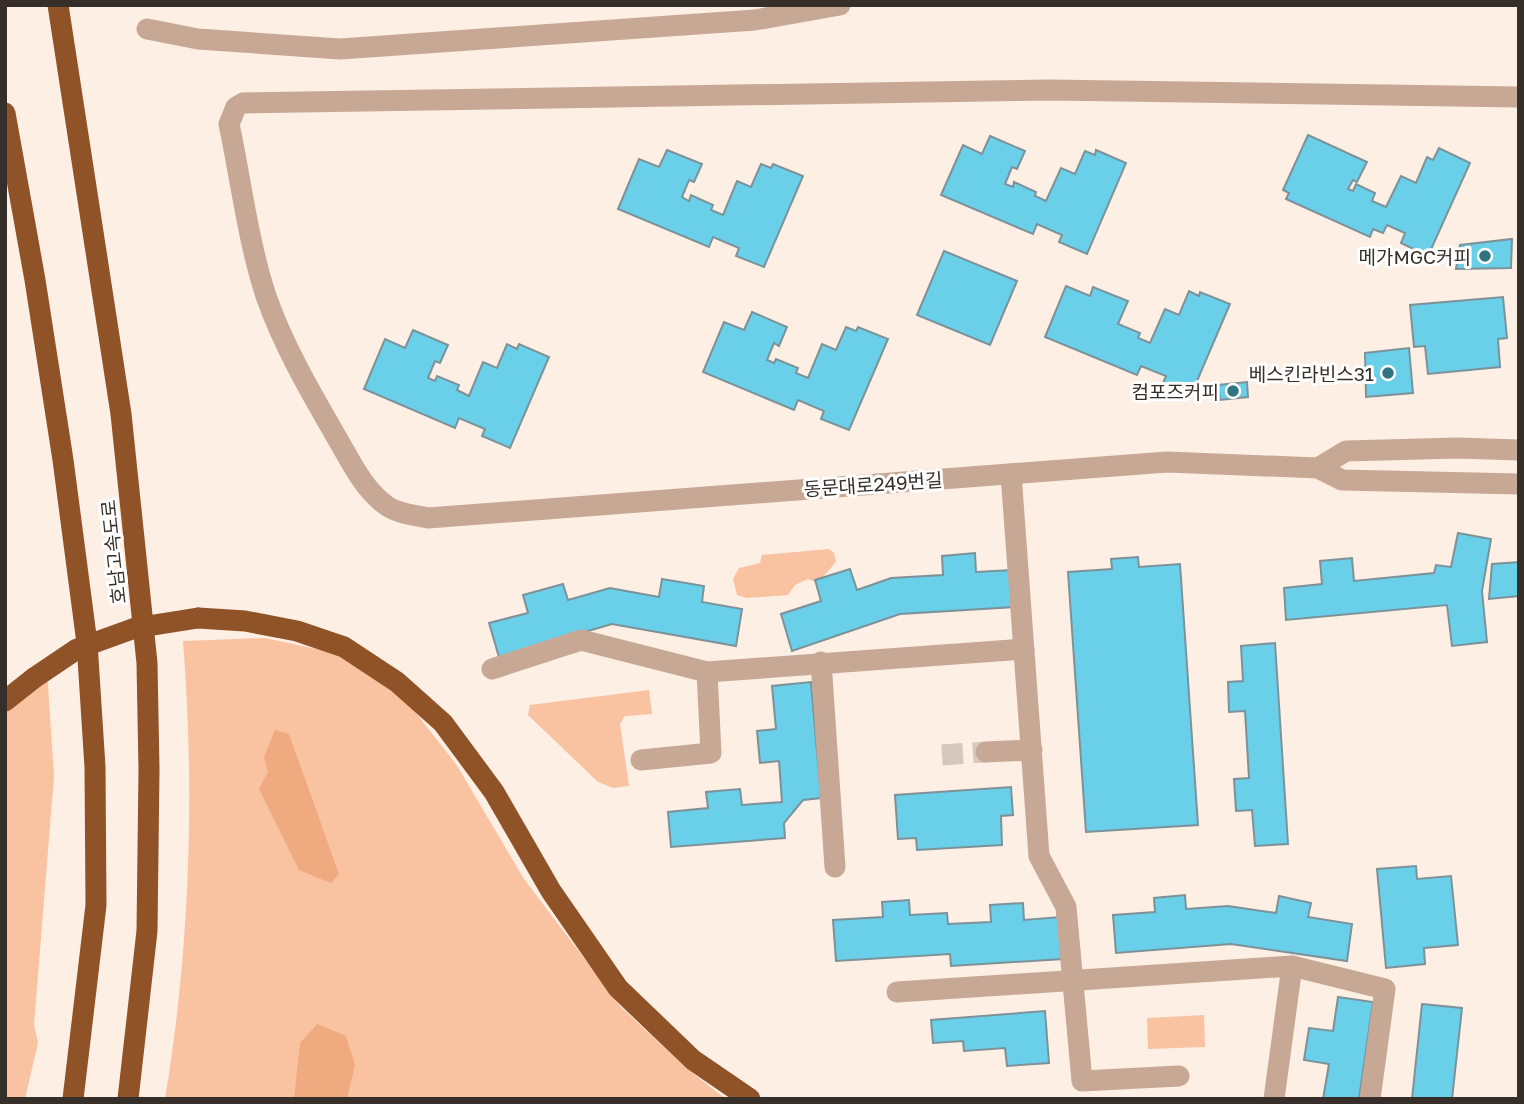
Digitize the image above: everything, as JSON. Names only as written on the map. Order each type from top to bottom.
[{"type":"highway","name":"호남고속도로","points":[[58,5],[121,414],[147,663],[147,931],[128,1099]]},
{"type":"highway","name":"호남고속도로","points":[[5,113],[49,370],[87,643],[95,766],[96,905],[73,1099]]},
{"type":"highway","points":[[5,701],[77,649],[135,628],[198,618],[245,621],[297,631],[344,647],[397,682],[443,723],[494,792],[551,891],[618,988],[693,1060],[750,1099]]},
{"type":"street","points":[[147,29],[198,40],[340,48],[755,20],[840,5]]},
{"type":"street","name":"동문대로249번길","points":[[1519,97],[1037,90],[243,103],[236,107],[229,124],[258,268],[285,340],[358,474],[373,494],[395,510],[428,518],[1167,462],[1318,468],[1342,480],[1519,484]]},
{"type":"street","points":[[1318,468],[1346,451],[1458,448],[1519,450]]},
{"type":"street","points":[[1011,474],[1039,856],[1066,907],[1082,1081],[1179,1076]]},
{"type":"street","points":[[492,668],[581,640],[707,672],[1024,649]]},
{"type":"street","points":[[821,662],[835,867]]},
{"type":"street","points":[[641,760],[711,754],[707,672]]},
{"type":"street","points":[[986,752],[1032,750]]},
{"type":"street","points":[[1274,1099],[1292,966]]},
{"type":"street","points":[[897,992],[1292,966],[1385,989],[1370,1099]]},
{"type":"shaded area","points":[[829,549],[834,553],[836,562],[815,582],[808,579],[795,585],[788,595],[747,598],[737,595],[733,579],[739,568],[760,563],[762,555]]},
{"type":"shaded area","points":[[265,638],[345,655],[405,699],[456,764],[524,879],[621,1007],[686,1068],[726,1099],[165,1099],[180,985],[188,870],[189,755],[183,641]]},
{"type":"shaded area","points":[[47,670],[54,776],[34,1025],[38,1043],[25,1099],[5,1099],[5,701]]},
{"type":"shaded area","points":[[649,690],[652,714],[625,716],[620,724],[629,786],[613,788],[598,782],[528,715],[530,705]]},
{"type":"shaded area","points":[[275,730],[289,734],[339,874],[331,883],[299,870],[259,789],[268,772],[264,757]]},
{"type":"shaded area","points":[[1204,1015],[1205,1047],[1148,1049],[1147,1018]]},
{"type":"shaded area","points":[[317,1024],[346,1036],[355,1065],[347,1099],[294,1099],[300,1043]]},
{"type":"building","points":[[1308,135],[1367,162],[1357,182],[1353,180],[1348,189],[1353,191],[1356,184],[1375,193],[1372,201],[1386,207],[1401,176],[1416,183],[1427,157],[1433,160],[1439,148],[1470,163],[1428,256],[1401,243],[1405,233],[1387,225],[1383,233],[1373,229],[1370,237],[1286,199],[1289,193],[1283,190]]},
{"type":"building","points":[[990,136],[1025,151],[1017,169],[1012,167],[1005,184],[1013,187],[1014,182],[1036,192],[1035,196],[1046,201],[1061,168],[1075,174],[1085,151],[1095,155],[1096,150],[1126,163],[1087,254],[1059,242],[1062,235],[1037,224],[1033,234],[941,195],[963,145],[982,154]]},
{"type":"building","points":[[667,150],[702,164],[694,182],[689,180],[682,197],[689,201],[691,195],[713,205],[711,210],[723,215],[737,181],[751,187],[761,164],[771,168],[773,164],[803,176],[764,267],[736,256],[739,248],[713,237],[709,247],[618,209],[639,159],[659,167]]},
{"type":"building","name":"메가MGC커피","points":[[1512,239],[1511,268],[1456,269],[1460,245]]},
{"type":"building","points":[[944,251],[1017,281],[990,345],[917,315]]},
{"type":"building","points":[[1066,286],[1090,296],[1093,287],[1128,301],[1118,324],[1140,333],[1138,338],[1150,343],[1165,309],[1179,315],[1189,291],[1199,296],[1200,292],[1230,304],[1191,395],[1163,383],[1166,376],[1141,366],[1137,375],[1045,337]]},
{"type":"building","points":[[1503,297],[1507,338],[1498,339],[1500,367],[1428,374],[1425,346],[1414,347],[1410,305]]},
{"type":"building","points":[[752,312],[787,327],[779,346],[774,343],[767,360],[774,363],[776,359],[798,368],[796,373],[808,378],[822,344],[836,350],[846,327],[856,331],[858,327],[888,339],[849,430],[821,419],[824,411],[798,400],[794,410],[703,372],[724,322],[744,330]]},
{"type":"building","points":[[413,330],[448,345],[440,363],[435,361],[428,378],[435,381],[437,376],[459,385],[457,390],[469,396],[483,362],[497,368],[507,344],[517,349],[519,344],[549,357],[510,448],[482,436],[485,429],[459,418],[455,428],[364,389],[385,339],[405,348]]},
{"type":"building","name":"베스킨라빈스31","points":[[1409,348],[1413,393],[1366,397],[1365,353]]},
{"type":"building","name":"컴포즈커피","points":[[1247,382],[1248,397],[1220,400],[1218,385]]},
{"type":"building","points":[[1458,533],[1491,539],[1482,591],[1487,642],[1452,646],[1447,605],[1286,620],[1284,588],[1322,584],[1320,561],[1352,558],[1354,581],[1434,573],[1436,565],[1451,567]]},
{"type":"building","points":[[975,553],[976,572],[1012,570],[1015,607],[900,614],[792,651],[781,614],[821,601],[815,580],[850,569],[857,590],[891,578],[943,575],[942,556]]},
{"type":"building","points":[[1138,557],[1139,567],[1180,564],[1198,825],[1086,832],[1068,572],[1112,569],[1111,559]]},
{"type":"building","points":[[1519,562],[1519,596],[1489,599],[1492,564]]},
{"type":"building","points":[[662,579],[704,586],[702,602],[742,609],[736,646],[612,624],[499,657],[489,623],[528,613],[523,595],[563,584],[568,600],[610,588],[659,597]]},
{"type":"building","points":[[1275,643],[1288,844],[1255,846],[1252,810],[1236,811],[1234,779],[1249,778],[1245,711],[1229,712],[1228,682],[1243,681],[1241,646]]},
{"type":"building","points":[[811,682],[821,798],[803,800],[784,823],[785,838],[671,847],[668,812],[708,808],[706,792],[740,789],[742,805],[782,802],[779,761],[760,763],[757,731],[776,729],[772,686]]},
{"type":"building","points":[[1011,787],[1013,815],[1001,816],[1002,845],[917,850],[916,838],[898,839],[895,795]]},
{"type":"building","points":[[1416,866],[1417,879],[1451,876],[1458,945],[1424,948],[1425,964],[1386,968],[1377,869]]},
{"type":"building","points":[[1185,895],[1186,909],[1228,906],[1276,913],[1279,896],[1311,903],[1308,917],[1352,924],[1347,961],[1231,944],[1116,953],[1113,915],[1155,912],[1154,898]]},
{"type":"building","points":[[909,900],[910,915],[947,913],[948,924],[991,922],[990,905],[1023,903],[1024,920],[1060,917],[1063,959],[951,966],[950,954],[836,961],[833,920],[883,917],[882,902]]},
{"type":"building","points":[[1338,997],[1373,1002],[1359,1099],[1323,1099],[1329,1064],[1304,1060],[1309,1028],[1333,1031]]},
{"type":"building","points":[[1422,1004],[1462,1008],[1452,1099],[1412,1099]]},
{"type":"building","points":[[1045,1011],[1049,1063],[1007,1066],[1005,1048],[964,1051],[963,1041],[933,1043],[931,1020]]},
{"type":"tunnel","points":[[942,755],[986,752]]},
{"type":"place","name":"메가MGC커피","points":[[1485,256]]},
{"type":"place","name":"베스킨라빈스31","points":[[1388,373]]},
{"type":"place","name":"컴포즈커피","points":[[1233,391]]}]
